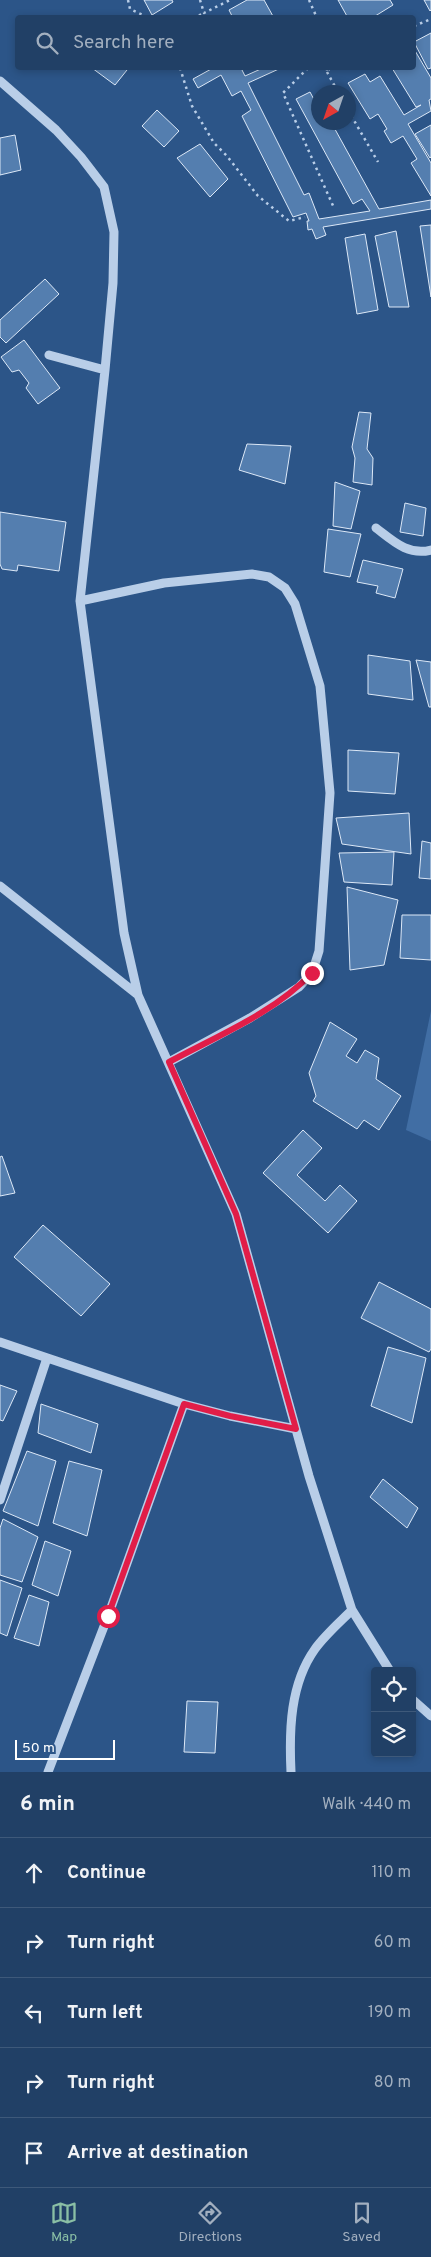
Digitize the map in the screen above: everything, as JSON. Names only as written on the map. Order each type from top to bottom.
[{"type":"street","points":[[0,81],[56,130],[104,187],[114,232],[113,283],[105,370],[80,601],[124,933],[138,995],[236,1214],[296,1429],[352,1610],[388,1667]]},
{"type":"street","points":[[49,355],[105,370]]},
{"type":"street","points":[[376,528],[402,547],[422,552],[431,550]]},
{"type":"street","points":[[80,601],[164,583],[252,574],[269,577],[285,588],[296,604],[320,686],[330,793],[319,951],[312,973],[299,987],[250,1018],[169,1062]]},
{"type":"street","points":[[0,886],[138,995]]},
{"type":"street","points":[[0,1342],[184,1404],[230,1416],[296,1429]]},
{"type":"street","points":[[0,1500],[47,1358]]},
{"type":"street","points":[[48,1772],[108,1616],[184,1404]]},
{"type":"street","points":[[291,1772],[293,1702],[301,1673],[315,1648],[352,1610]]},
{"type":"street","points":[[416,1703],[431,1716]]},
{"type":"path","points":[[128,0],[130,9],[140,15]]},
{"type":"path","points":[[200,0],[204,13]]},
{"type":"path","points":[[200,15],[230,0]]},
{"type":"path","points":[[309,0],[316,15]]},
{"type":"path","points":[[416,25],[431,19]]},
{"type":"path","points":[[181,70],[192,106],[201,123],[214,143],[227,156],[258,196],[289,221],[305,217]]},
{"type":"path","points":[[306,70],[283,93],[334,208]]},
{"type":"path","points":[[328,70],[334,85]]},
{"type":"path","points":[[356,124],[378,162]]},
{"type":"shaded area","points":[[431,1011],[431,1141],[406,1130]]},
{"type":"building","points":[[144,0],[172,0],[173,2],[152,15]]},
{"type":"building","points":[[247,0],[264,0],[272,15],[232,15],[229,10]]},
{"type":"building","points":[[338,0],[390,0],[393,5],[377,15],[346,15]]},
{"type":"building","points":[[424,0],[431,0],[430,11]]},
{"type":"building","points":[[431,33],[431,68],[428,69],[416,46],[416,41]]},
{"type":"building","points":[[416,52],[431,78],[431,99],[429,100],[431,111],[408,124],[431,163],[431,196],[411,163],[417,159],[403,136],[391,143],[384,131],[387,129],[378,114],[370,119],[356,96],[356,85],[349,85],[348,83],[365,74],[370,82],[380,76],[404,115],[421,105],[416,107],[393,70],[416,70]]},
{"type":"building","points":[[95,70],[127,70],[115,85]]},
{"type":"building","points":[[209,70],[242,70],[245,76],[258,70],[277,70],[248,83],[304,195],[309,193],[319,219],[370,211],[362,199],[353,204],[313,130],[335,130],[379,209],[431,200],[431,209],[323,227],[326,235],[316,239],[312,229],[308,230],[307,221],[309,221],[306,213],[293,217],[242,116],[251,110],[241,91],[232,96],[221,75],[198,88],[193,79]]},
{"type":"building","points":[[310,92],[311,94],[311,127],[296,99]]},
{"type":"building","points":[[157,110],[179,131],[164,147],[142,126]]},
{"type":"building","points":[[431,125],[431,157],[430,158],[415,134]]},
{"type":"building","points":[[15,135],[21,170],[0,175],[0,138]]},
{"type":"building","points":[[200,144],[228,179],[210,197],[177,158]]},
{"type":"building","points":[[431,225],[431,297],[420,226]]},
{"type":"building","points":[[396,231],[409,307],[389,307],[375,236]]},
{"type":"building","points":[[365,234],[378,310],[357,314],[345,238]]},
{"type":"building","points":[[45,279],[59,294],[6,343],[0,337],[0,320]]},
{"type":"building","points":[[24,340],[60,388],[38,404],[26,388],[29,383],[19,370],[12,372],[1,357]]},
{"type":"building","points":[[359,412],[371,413],[367,449],[373,458],[372,485],[353,482],[355,458],[352,447]]},
{"type":"building","points":[[247,444],[291,446],[285,484],[239,470]]},
{"type":"building","points":[[335,482],[360,491],[351,529],[333,526]]},
{"type":"building","points":[[405,503],[426,508],[423,536],[400,532]]},
{"type":"building","points":[[0,512],[66,522],[59,571],[18,565],[17,571],[2,569],[0,564]]},
{"type":"building","points":[[328,529],[361,534],[350,577],[324,572]]},
{"type":"building","points":[[363,560],[403,569],[395,598],[376,593],[378,586],[357,582]]},
{"type":"building","points":[[368,655],[410,661],[413,700],[368,694]]},
{"type":"building","points":[[416,660],[431,662],[431,707],[429,707]]},
{"type":"building","points":[[348,750],[399,753],[395,794],[348,791]]},
{"type":"building","points":[[409,813],[411,854],[342,844],[336,818]]},
{"type":"building","points":[[422,841],[431,843],[431,879],[419,878]]},
{"type":"building","points":[[394,852],[392,885],[344,882],[339,853]]},
{"type":"building","points":[[347,887],[398,900],[384,965],[350,970]]},
{"type":"building","points":[[402,915],[431,915],[431,960],[400,958]]},
{"type":"building","points":[[330,1022],[357,1039],[346,1056],[357,1063],[365,1050],[379,1058],[376,1079],[401,1096],[379,1130],[364,1120],[357,1129],[313,1101],[316,1096],[309,1073]]},
{"type":"building","points":[[303,1130],[322,1148],[297,1175],[325,1201],[340,1185],[357,1201],[328,1233],[263,1173]]},
{"type":"building","points":[[2,1156],[15,1193],[0,1196],[0,1157]]},
{"type":"building","points":[[43,1225],[110,1284],[81,1316],[14,1257]]},
{"type":"building","points":[[379,1282],[431,1309],[431,1349],[429,1352],[361,1318]]},
{"type":"building","points":[[388,1347],[426,1358],[412,1423],[371,1406]]},
{"type":"building","points":[[0,1385],[17,1391],[3,1421],[0,1420]]},
{"type":"building","points":[[41,1404],[98,1424],[91,1453],[38,1433]]},
{"type":"building","points":[[27,1451],[56,1461],[38,1526],[3,1511]]},
{"type":"building","points":[[69,1461],[102,1470],[87,1536],[53,1523]]},
{"type":"building","points":[[383,1479],[418,1508],[407,1528],[370,1497]]},
{"type":"building","points":[[3,1519],[38,1537],[22,1582],[0,1575],[0,1528]]},
{"type":"building","points":[[45,1541],[71,1551],[58,1596],[32,1585]]},
{"type":"building","points":[[0,1580],[22,1588],[7,1636],[0,1633]]},
{"type":"building","points":[[29,1595],[49,1602],[39,1646],[14,1638]]},
{"type":"building","points":[[187,1701],[218,1702],[215,1753],[184,1752]]},
{"type":"route","points":[[108,1616],[184,1404],[230,1416],[296,1429],[236,1214],[169,1062],[250,1018],[299,987],[312,973]]}]
